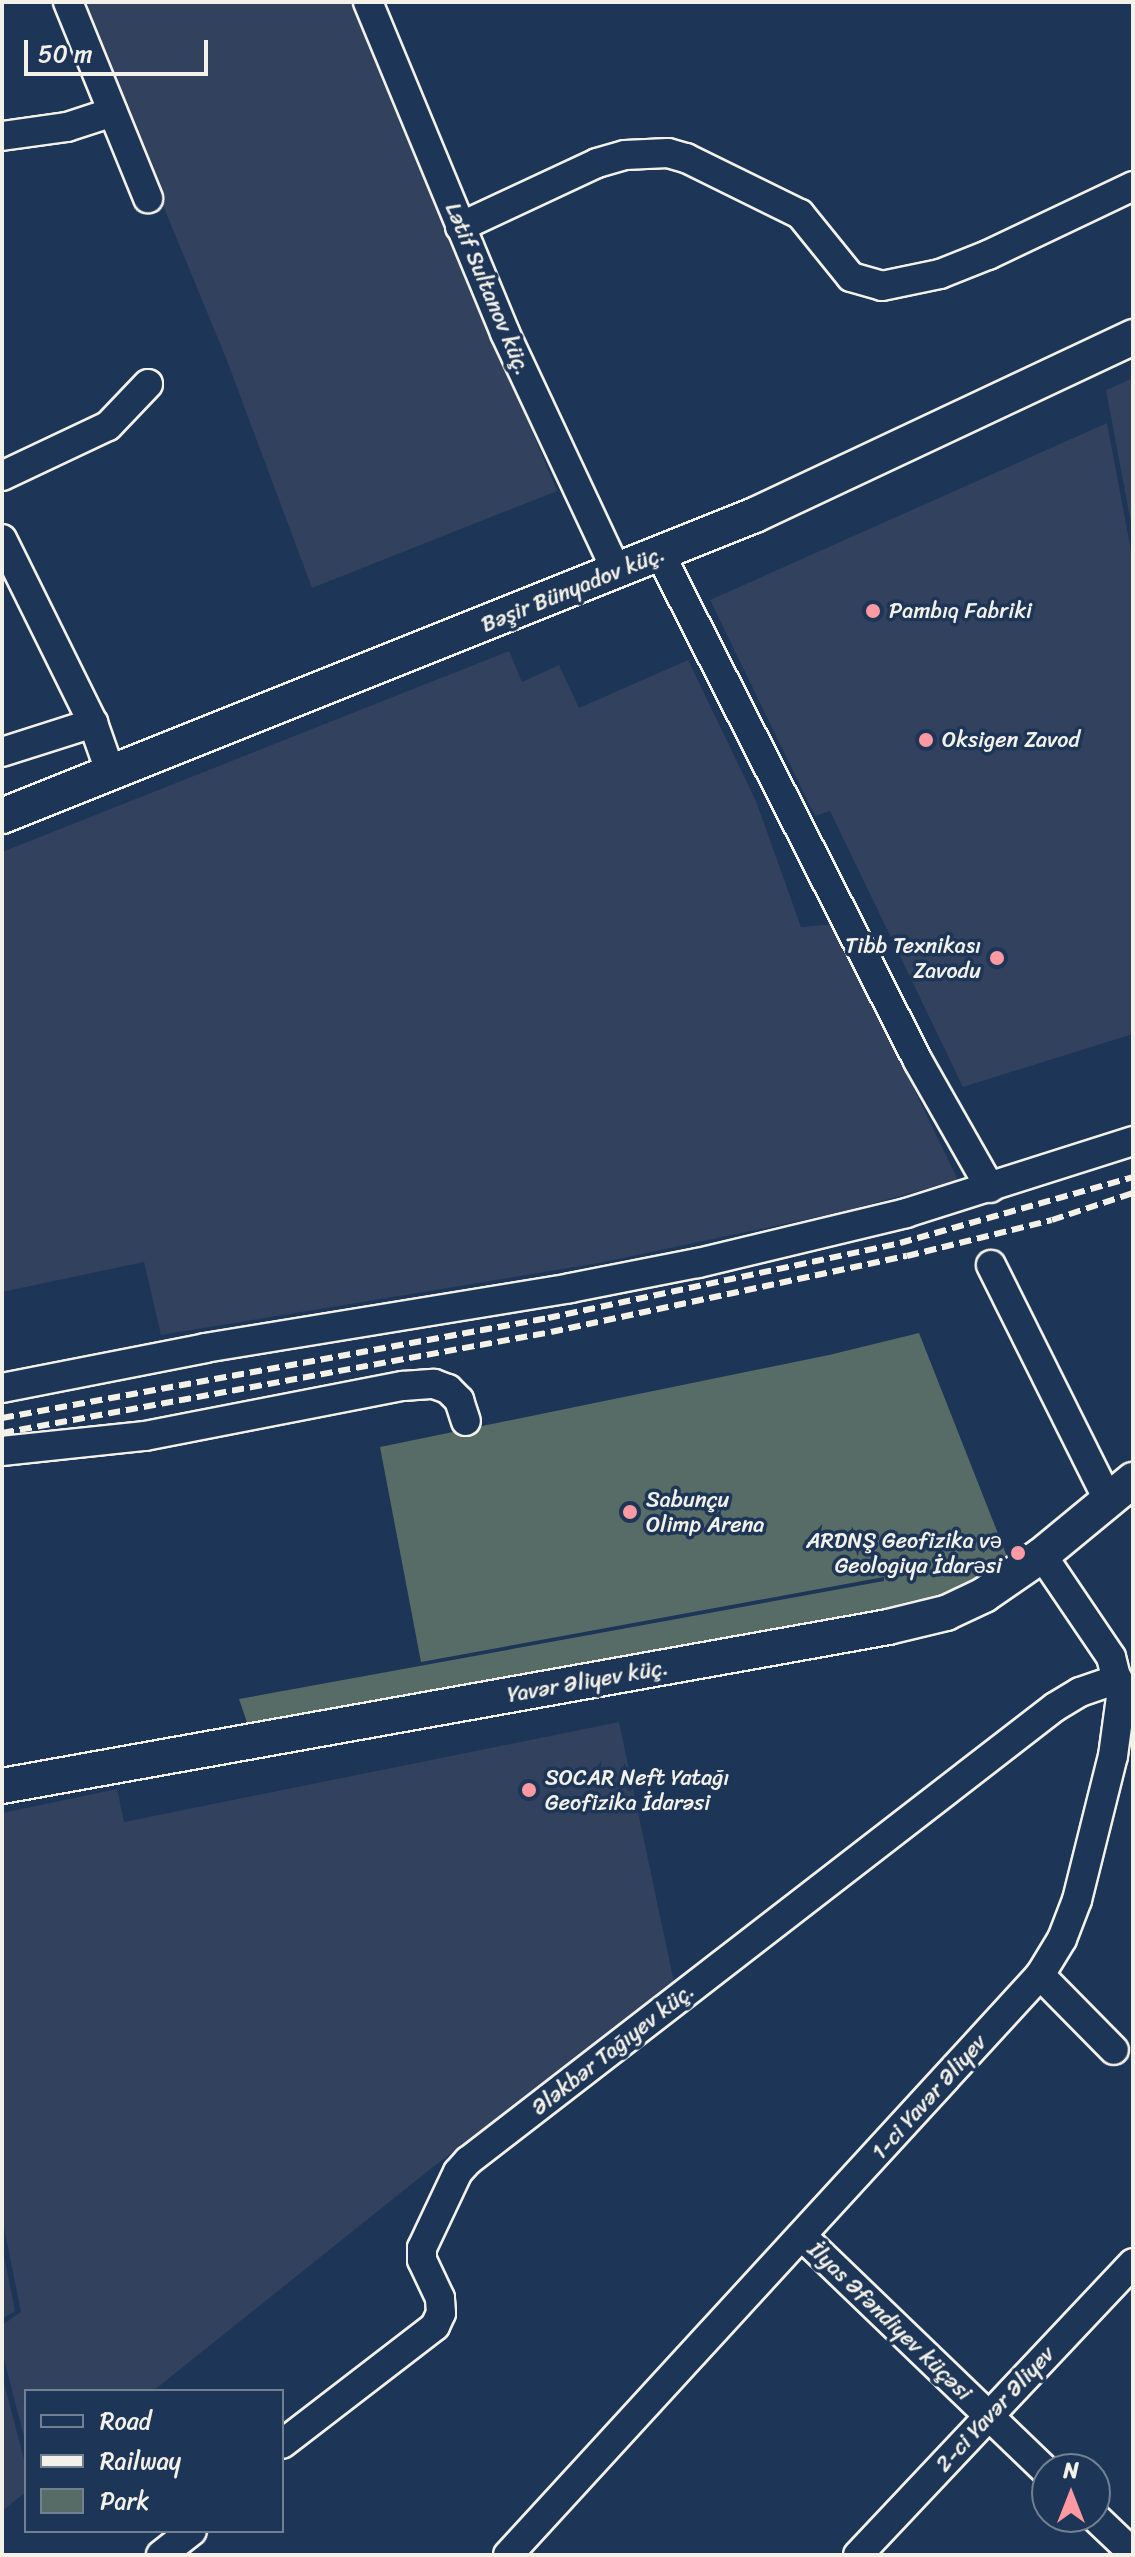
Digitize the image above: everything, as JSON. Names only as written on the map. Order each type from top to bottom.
[{"type":"street","points":[[68,2],[148,198]]},
{"type":"street","name":"Lətif Sultanov küç.","points":[[368,2],[460,227],[617,572]]},
{"type":"street","points":[[2,136],[67,127],[113,112]]},
{"type":"street","points":[[460,227],[597,163],[625,155],[668,153],[686,158],[800,214],[851,277],[882,286],[940,274],[988,255],[1133,186]]},
{"type":"street","name":"Bəşir Bünyadov küç.","points":[[2,816],[755,515],[1133,337]]},
{"type":"street","points":[[2,476],[108,426],[148,384]]},
{"type":"street","points":[[2,539],[93,723],[111,774]]},
{"type":"street","points":[[660,554],[918,1061],[990,1188]]},
{"type":"street","points":[[2,752],[93,723]]},
{"type":"street","points":[[2,1388],[205,1348],[635,1276],[876,1220],[990,1188],[1133,1141]]},
{"type":"street","points":[[991,1265],[1120,1490]]},
{"type":"street","points":[[2,1451],[145,1436],[403,1386],[434,1384],[448,1389],[459,1400],[466,1421]]},
{"type":"street","name":"Yavər Əliyev küç.","points":[[2,1786],[897,1625],[946,1613],[984,1595],[1042,1555],[1120,1490]]},
{"type":"street","name":"1-ci Yavər Əliyev","points":[[508,2555],[803,2237],[1040,1975],[1062,1939],[1123,1756],[1121,1697],[1118,1679],[1097,1631],[1042,1555]]},
{"type":"street","name":"Ələkbər Tağıyev küç.","points":[[284,2442],[435,2326],[441,2313],[440,2298],[422,2260],[422,2248],[458,2172],[468,2161],[1055,1707],[1080,1692],[1118,1679]]},
{"type":"street","points":[[1040,1975],[1114,2050]]},
{"type":"street","name":"İlyas Əfəndiyev küçəsi","points":[[803,2237],[1031,2457]]},
{"type":"street","name":"2-ci Yavər Əliyev","points":[[858,2555],[1133,2263]]},
{"type":"street","points":[[1111,2532],[1133,2553]]},
{"type":"street","points":[[161,2555],[189,2533]]},
{"type":"shaded area","points":[[79,2],[352,2],[557,491],[312,588],[226,358]]},
{"type":"shaded area","points":[[1133,378],[1133,534],[1106,390]]},
{"type":"shaded area","points":[[1107,423],[1133,561],[1133,1034],[963,1087],[830,811],[815,816],[710,600]]},
{"type":"shaded area","points":[[509,651],[522,682],[559,665],[579,708],[688,660],[756,801],[801,927],[834,924],[958,1180],[846,1211],[599,1263],[161,1335],[144,1262],[2,1292],[2,852]]},
{"type":"shaded area","name":"SOCAR Neft Yatağı Geofizika İdarəsi","points":[[619,1722],[675,1987],[433,2167],[156,2389],[24,2389],[24,2437],[2,2351],[2,2325],[21,2312],[2,2218],[2,1813],[117,1789],[124,1822]]},
{"type":"shaded area","points":[[2,2245],[15,2311],[2,2319]]},
{"type":"shaded area","points":[[2,2375],[24,2459],[24,2494],[2,2511]]},
{"type":"green space","name":"Sabunçu Olimp Arena","points":[[919,1333],[1008,1559],[963,1589],[911,1610],[250,1731],[239,1699],[884,1581],[884,1577],[421,1662],[380,1447],[829,1355]]},
{"type":"railway","points":[[2,1418],[548,1318],[900,1243],[1133,1177]]},
{"type":"railway","points":[[2,1433],[551,1332],[907,1256],[1052,1220],[1133,1193]]},
{"type":"place","name":"Pambıq Fabriki","points":[[873,611]]},
{"type":"place","name":"Oksigen Zavod","points":[[926,740]]},
{"type":"place","name":"Tibb Texnikası Zavodu","points":[[997,958]]},
{"type":"place","name":"Sabunçu Olimp Arena","points":[[630,1512]]},
{"type":"place","name":"ARDNŞ Geofizika vә Geologiya İdarәsi","points":[[1018,1553]]},
{"type":"place","name":"SOCAR Neft Yatağı Geofizika İdarəsi","points":[[529,1790]]}]
